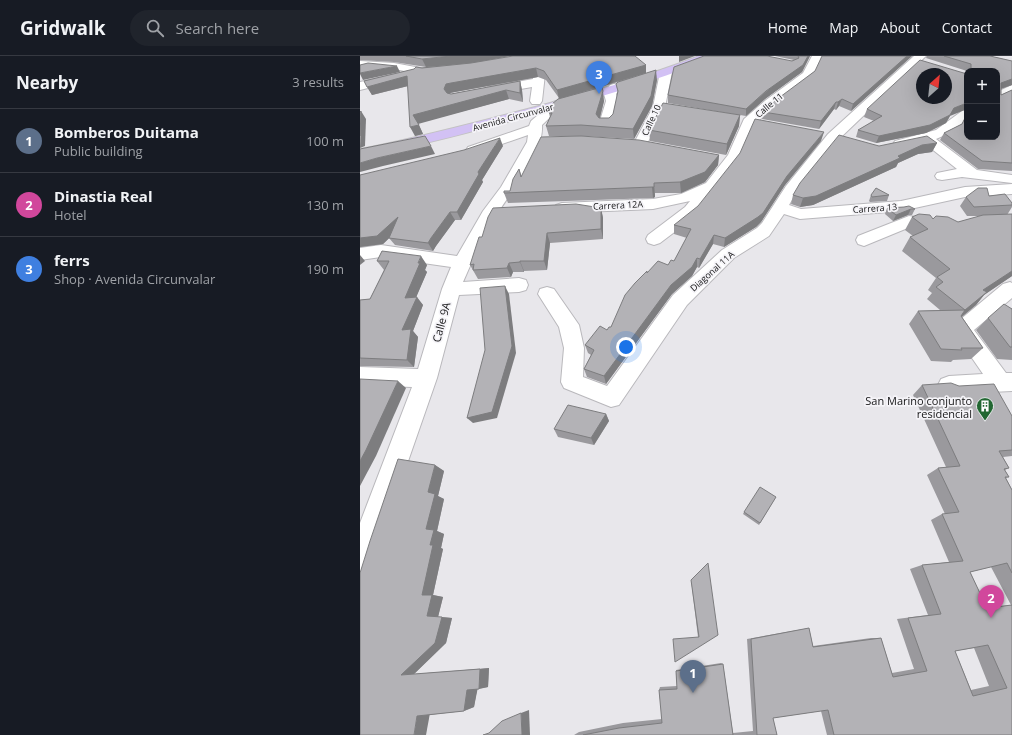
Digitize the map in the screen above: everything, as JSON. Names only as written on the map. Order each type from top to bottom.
[{"type":"main road","name":"Avenida Circunvalar","points":[[360,142],[377,140],[536,101],[628,76],[686,56]]},
{"type":"main road","name":"Avenida Circunvalar","points":[[360,153],[386,149],[444,135],[557,105],[666,72],[707,56]]},
{"type":"street","points":[[536,101],[538,82],[537,56]]},
{"type":"street","name":"Calle 11","points":[[731,162],[749,122],[770,103],[808,75],[818,56]]},
{"type":"street","points":[[918,59],[930,66]]},
{"type":"street","name":"Diagonal 11A","points":[[546,294],[569,325],[574,348],[572,382],[610,398],[680,300],[728,254],[763,232],[768,227],[779,207],[833,137],[873,98],[918,59]]},
{"type":"street","points":[[360,64],[394,66],[426,72]]},
{"type":"street","points":[[360,86],[426,72],[450,69]]},
{"type":"street","name":"Calle 10","points":[[640,145],[659,107],[666,72]]},
{"type":"street","points":[[477,93],[538,82]]},
{"type":"street","points":[[606,124],[612,101],[610,94],[614,88]]},
{"type":"street","name":"Calle 9A","points":[[360,559],[426,378],[451,289],[462,263],[499,211],[508,188],[539,137],[536,124],[557,105]]},
{"type":"street","points":[[659,107],[675,109]]},
{"type":"street","points":[[884,147],[926,138],[952,127],[956,120],[964,116]]},
{"type":"street","points":[[734,120],[764,125]]},
{"type":"street","points":[[818,134],[848,141]]},
{"type":"street","points":[[462,154],[539,137]]},
{"type":"street","points":[[926,138],[972,174]]},
{"type":"street","points":[[625,144],[655,148]]},
{"type":"street","points":[[716,159],[731,162]]},
{"type":"street","name":"Carrera 12A","points":[[545,209],[653,204],[686,198],[711,186],[731,162]]},
{"type":"street","points":[[942,176],[962,173],[1012,179]]},
{"type":"street","points":[[654,239],[691,211],[711,186]]},
{"type":"street","points":[[901,206],[965,192],[1012,189]]},
{"type":"street","name":"Carrera 13","points":[[779,207],[800,214],[901,206],[916,222],[864,240]]},
{"type":"street","points":[[360,254],[381,251],[462,263]]},
{"type":"street","points":[[451,289],[519,284]]},
{"type":"street","points":[[1001,388],[962,329],[1010,289]]},
{"type":"street","points":[[360,376],[426,378]]},
{"type":"street","points":[[949,384],[1001,388]]},
{"type":"building","points":[[406,56],[451,56],[422,59]]},
{"type":"building","points":[[513,56],[635,56],[646,65],[557,90],[544,71],[536,68],[446,84],[444,89],[447,93],[451,94],[520,81],[520,93],[506,90],[413,115],[419,125],[410,127],[407,76],[367,87],[364,81],[414,69],[416,67],[422,68],[471,63]]},
{"type":"building","points":[[704,56],[767,56],[792,61],[799,58],[798,56],[808,56],[803,65],[766,91],[746,109],[668,95],[674,67]]},
{"type":"building","points":[[822,56],[907,56],[853,104],[842,99],[836,102],[821,121],[763,112],[776,100],[815,71]]},
{"type":"building","points":[[944,56],[990,56],[1012,61],[1012,79],[1001,83],[1001,95],[1012,90],[1012,163],[982,161],[944,133],[962,124],[964,120],[964,140],[1000,140],[1000,68],[971,68],[971,64]]},
{"type":"building","points":[[920,60],[947,68],[916,68],[916,104],[952,104],[952,70],[964,73],[964,104],[954,108],[950,115],[930,125],[879,136],[858,130],[882,116],[867,109]]},
{"type":"building","points":[[368,63],[397,66],[360,73],[360,65]]},
{"type":"building","points":[[656,70],[651,96],[633,129],[581,125],[546,126],[552,113],[549,113],[552,104],[558,99],[602,87],[603,91],[596,114],[599,118],[609,118],[613,114],[618,91],[616,84],[618,82]]},
{"type":"building","points":[[663,103],[740,115],[727,144],[649,130]]},
{"type":"building","points":[[361,111],[360,136],[360,112]]},
{"type":"building","points":[[755,119],[824,132],[787,176],[763,213],[725,238],[714,235],[700,259],[697,258],[692,267],[671,285],[604,376],[584,369],[594,350],[585,345],[600,326],[607,330],[611,327],[625,295],[635,283],[658,261],[668,265],[671,260],[674,261],[691,229],[674,225],[698,206],[740,153]]},
{"type":"building","points":[[839,135],[879,146],[927,136],[937,143],[922,145],[898,156],[900,158],[816,196],[803,198],[793,195],[800,183]]},
{"type":"building","points":[[425,136],[431,146],[360,163],[360,149]]},
{"type":"building","points":[[581,136],[639,140],[719,155],[705,172],[680,182],[654,183],[654,187],[504,193],[504,191],[510,191],[513,179],[519,169],[521,177],[541,137]]},
{"type":"building","points":[[500,138],[478,172],[479,174],[457,212],[450,212],[428,243],[389,238],[398,217],[377,236],[360,238],[360,175],[464,150]]},
{"type":"building","points":[[876,188],[889,195],[872,197],[871,195]]},
{"type":"building","points":[[978,188],[987,188],[989,196],[1005,194],[1012,205],[974,207],[966,197]]},
{"type":"building","points":[[576,204],[601,208],[601,229],[547,233],[544,261],[520,261],[509,263],[507,268],[473,270],[474,264],[470,265],[479,237],[482,237],[488,217],[493,208]]},
{"type":"building","points":[[909,206],[915,209],[911,209],[896,215],[887,208],[904,207]]},
{"type":"building","points":[[919,214],[930,215],[933,219],[936,216],[948,217],[958,222],[983,215],[1012,214],[1012,271],[983,290],[987,292],[965,310],[936,287],[943,282],[937,277],[950,269],[910,237],[928,229],[912,217]]},
{"type":"building","points":[[382,251],[421,256],[418,263],[420,263],[405,298],[417,297],[402,330],[411,329],[407,360],[360,358],[360,300],[370,299],[389,261],[377,261]]},
{"type":"building","points":[[505,286],[512,346],[492,412],[467,418],[485,350],[480,288]]},
{"type":"building","points":[[1004,304],[1012,309],[1012,347],[1010,347],[988,318]]},
{"type":"building","points":[[965,310],[961,316],[983,348],[961,348],[962,350],[941,349],[918,311]]},
{"type":"building","points":[[360,379],[398,381],[360,461]]},
{"type":"building","points":[[951,383],[959,386],[994,384],[1012,416],[1012,450],[999,451],[1009,468],[1004,469],[1009,477],[1005,477],[1012,490],[1012,573],[1007,563],[970,572],[987,608],[1012,605],[1012,735],[834,735],[828,710],[773,718],[777,735],[757,735],[751,639],[809,628],[813,647],[881,638],[893,677],[927,671],[908,618],[941,614],[922,565],[963,561],[942,514],[959,512],[938,468],[960,466],[922,385]],"holes":[[[988,645],[1007,688],[973,696],[955,651]]]},
{"type":"building","points":[[568,405],[606,414],[591,438],[554,429]]},
{"type":"building","points":[[398,459],[435,465],[428,492],[435,494],[426,529],[434,530],[430,545],[433,545],[422,595],[432,595],[427,616],[442,617],[435,643],[401,675],[480,669],[479,689],[467,690],[464,711],[417,716],[414,735],[360,735],[360,573]]},
{"type":"building","points":[[760,487],[776,497],[760,523],[744,512]]},
{"type":"building","points":[[708,563],[718,635],[675,662],[673,639],[699,637],[691,580]]},
{"type":"building","points":[[723,664],[733,735],[583,735],[619,728],[662,723],[659,690],[677,689],[676,671]]},
{"type":"building","points":[[521,713],[522,735],[483,735],[489,733],[502,721]]},
{"type":"place","name":"ferrs","points":[[599,94]]},
{"type":"place","name":"San Marino conjunto residencial","points":[[985,421]]},
{"type":"place","name":"Dinastia Real","points":[[991,618]]},
{"type":"place","name":"Bomberos Duitama","points":[[693,693]]}]
